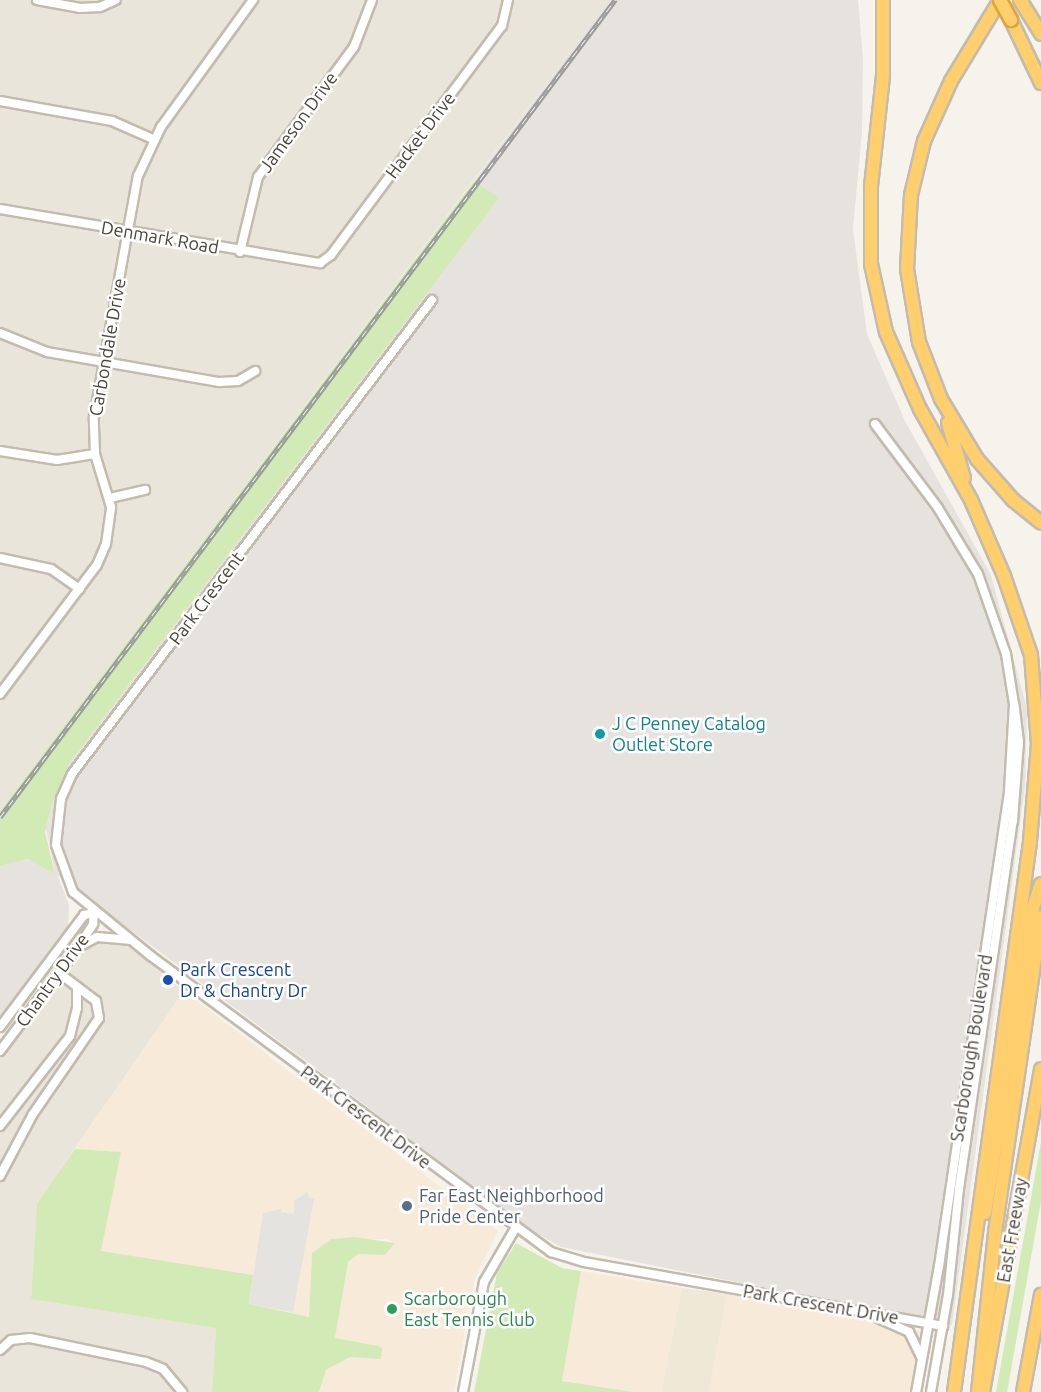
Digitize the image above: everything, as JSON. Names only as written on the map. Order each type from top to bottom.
[{"type":"highway","points":[[884,0],[883,76],[871,187],[872,264],[886,332],[920,409],[971,500],[1004,576],[1031,655],[1038,744],[1030,842],[954,1392]]},
{"type":"highway","points":[[971,500],[941,399],[919,342],[911,303],[907,252],[911,195],[938,108],[1000,0]]},
{"type":"highway","points":[[1000,0],[1041,83]]},
{"type":"highway","points":[[1022,3],[1041,34]]},
{"type":"highway","points":[[1011,20],[1041,66]]},
{"type":"highway","points":[[941,399],[977,459],[1013,500],[1041,523]]},
{"type":"highway","points":[[958,1359],[998,1143],[1033,908],[1041,884]]},
{"type":"highway","points":[[978,1392],[995,1232],[1041,917]]},
{"type":"highway","name":"East Freeway","points":[[983,1392],[1041,1069]]},
{"type":"highway","points":[[1023,1392],[1041,1298]]},
{"type":"street","points":[[37,0],[80,8],[100,7],[116,0]]},
{"type":"street","name":"Carbondale Drive","points":[[0,693],[80,589],[106,544],[110,498],[95,454],[94,417],[138,177],[153,139],[254,0]]},
{"type":"street","name":"Jameson Drive","points":[[240,252],[258,177],[354,47],[372,0]]},
{"type":"street","name":"Hacket Drive","points":[[320,263],[331,255],[502,26],[508,0]]},
{"type":"street","points":[[0,101],[112,121],[153,139]]},
{"type":"street","name":"Denmark Road","points":[[0,209],[240,252],[320,263]]},
{"type":"street","name":"Park Crescent","points":[[94,913],[73,892],[56,845],[61,799],[72,774],[432,300]]},
{"type":"street","points":[[0,333],[47,352],[225,382],[238,381],[255,371]]},
{"type":"street","name":"Scarborough Boulevard","points":[[875,424],[938,508],[978,574],[1006,654],[1014,704],[1008,801],[929,1323],[916,1392]]},
{"type":"street","points":[[0,451],[57,460],[95,454]]},
{"type":"street","points":[[110,498],[145,490]]},
{"type":"street","points":[[0,558],[51,569],[80,589]]},
{"type":"street","name":"Scarborough Boulevard","points":[[931,1392],[943,1326],[959,1189],[1013,821],[1019,742],[1018,714],[1014,704]]},
{"type":"street","name":"Park Crescent Drive","points":[[94,913],[551,1252],[577,1261],[943,1326]]},
{"type":"street","name":"Chantry Drive","points":[[0,1026],[84,915],[94,913],[93,924],[77,949],[0,1051]]},
{"type":"street","points":[[77,949],[97,937],[132,941]]},
{"type":"street","points":[[0,1176],[33,1114],[97,1023],[100,1013],[96,1001],[59,973]]},
{"type":"street","points":[[0,1126],[70,1036],[77,1008],[77,987]]},
{"type":"street","points":[[463,1392],[486,1277],[516,1227]]},
{"type":"street","points":[[855,1311],[904,1328],[917,1344],[922,1362]]},
{"type":"street","points":[[0,1350],[11,1340],[30,1338],[146,1362],[163,1369],[182,1392]]},
{"type":"shaded area","points":[[0,0],[609,0],[0,811]]},
{"type":"shaded area","points":[[609,0],[858,0],[863,59],[862,131],[853,229],[867,334],[905,421],[991,575],[1027,709],[1025,786],[952,1325],[561,1247],[536,1233],[57,875],[69,905],[68,927],[0,1018],[0,866],[28,859],[55,873],[46,828],[53,801],[70,762],[498,198],[474,181]]},
{"type":"shaded area","points":[[105,939],[123,942],[184,991],[37,1203],[31,1298],[216,1328],[212,1392],[0,1392],[0,1058],[72,961],[87,945]]},
{"type":"shaded area","points":[[184,991],[498,1231],[474,1281],[454,1392],[319,1392],[326,1370],[350,1357],[381,1358],[377,1346],[335,1338],[348,1262],[358,1254],[385,1255],[394,1243],[387,1239],[331,1239],[312,1253],[309,1317],[249,1304],[253,1275],[100,1251],[121,1152],[75,1149]]},
{"type":"shaded area","points":[[307,1192],[309,1198],[314,1199],[293,1312],[249,1304],[263,1213],[282,1209],[281,1212],[294,1214],[294,1201]]},
{"type":"shaded area","points":[[581,1271],[682,1288],[661,1392],[633,1392],[562,1381]]},
{"type":"shaded area","points":[[682,1288],[727,1294],[709,1392],[661,1392]]},
{"type":"shaded area","points":[[727,1294],[922,1331],[911,1392],[709,1392]]},
{"type":"green space","points":[[474,181],[499,198],[70,762],[53,801],[45,832],[55,874],[28,859],[0,866],[0,811]]},
{"type":"green space","points":[[1041,1142],[1041,1201],[1007,1392],[996,1392]]},
{"type":"green space","points":[[75,1149],[121,1152],[101,1251],[253,1275],[249,1304],[309,1317],[312,1253],[331,1239],[355,1237],[395,1243],[385,1255],[358,1254],[348,1262],[335,1338],[378,1346],[382,1348],[381,1359],[350,1357],[326,1370],[319,1392],[212,1392],[216,1328],[31,1299],[37,1203]]},
{"type":"green space","points":[[516,1243],[562,1268],[581,1271],[562,1381],[633,1392],[474,1392],[497,1273]]},
{"type":"railway","points":[[0,817],[615,0]]},
{"type":"place","name":"J C Penney Catalog Outlet Store","points":[[600,734]]},
{"type":"place","name":"Park Crescent Dr & Chantry Dr","points":[[168,980]]},
{"type":"place","name":"Far East Neighborhood Pride Center","points":[[407,1206]]},
{"type":"place","name":"Scarborough East Tennis Club","points":[[392,1309]]}]
